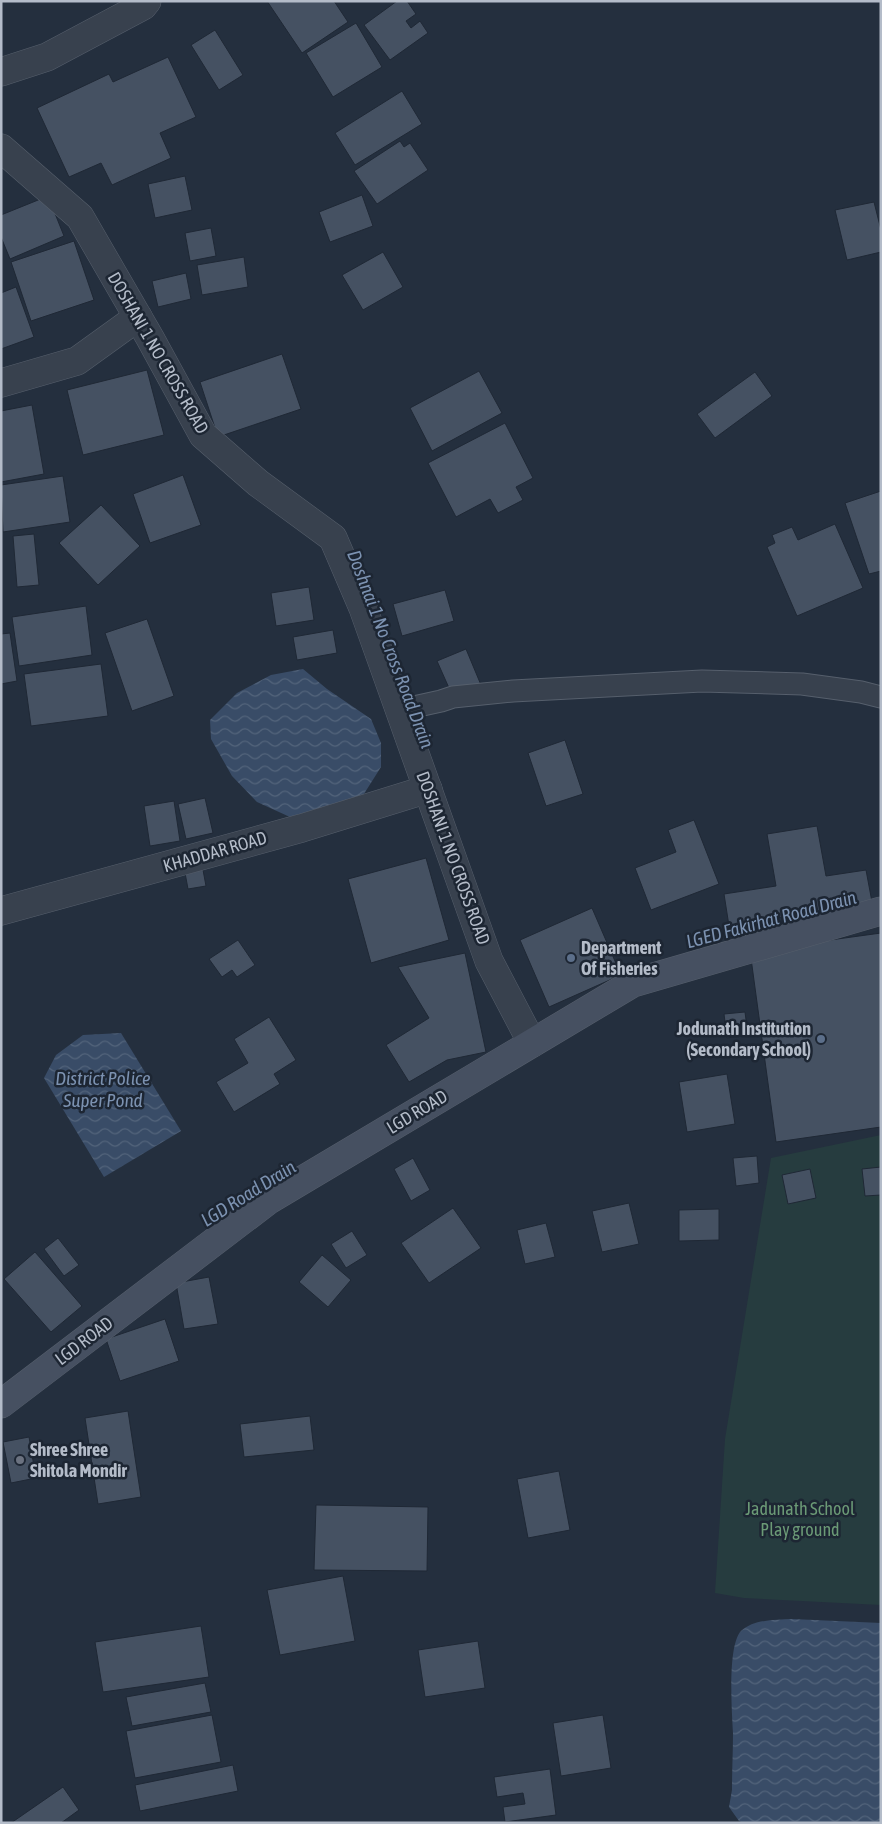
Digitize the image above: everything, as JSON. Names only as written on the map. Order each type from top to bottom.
[{"type":"main road","name":"LGD ROAD","points":[[1,1404],[269,1200],[633,983],[881,911]]},
{"type":"street","points":[[1,72],[48,57],[143,6],[147,1]]},
{"type":"street","name":"DOSHANI 1 NO CROSS ROAD","points":[[1,148],[80,217],[203,435],[258,483],[332,538],[363,608],[489,961],[532,1043]]},
{"type":"street","points":[[1,384],[77,361],[138,317]]},
{"type":"street","points":[[400,710],[453,697],[513,691],[702,681],[802,684],[861,692],[881,697]]},
{"type":"street","name":"KHADDAR ROAD","points":[[1,911],[302,828],[428,789]]},
{"type":"green space","name":"Jadunath School Play ground","points":[[881,1135],[881,1605],[744,1598],[715,1593],[725,1439],[771,1158]]},
{"type":"water","points":[[303,669],[327,689],[371,719],[381,743],[381,767],[362,797],[310,817],[290,817],[257,802],[232,776],[211,739],[210,720],[237,693],[271,675]]},
{"type":"water","name":"District Police Super Pond","points":[[121,1033],[181,1131],[104,1177],[44,1078],[56,1055],[83,1035]]},
{"type":"water","points":[[792,1619],[881,1623],[881,1823],[743,1823],[739,1821],[729,1807],[732,1790],[732,1664],[737,1639],[741,1631],[752,1624]]},
{"type":"building","points":[[267,1],[334,1],[348,22],[302,53]]},
{"type":"building","points":[[397,1],[407,1],[416,14],[406,21],[411,28],[420,21],[428,33],[390,60],[364,25]]},
{"type":"building","points":[[356,23],[382,67],[333,97],[306,53]]},
{"type":"building","points":[[215,30],[243,75],[219,90],[191,45]]},
{"type":"building","points":[[168,57],[196,117],[160,133],[171,158],[112,185],[101,163],[69,177],[37,108],[109,74],[113,82]]},
{"type":"building","points":[[402,91],[422,124],[355,165],[335,133]]},
{"type":"building","points":[[400,141],[404,147],[410,143],[428,170],[377,204],[354,171]]},
{"type":"building","points":[[185,176],[192,210],[155,218],[148,184]]},
{"type":"building","points":[[362,195],[373,226],[330,242],[319,212]]},
{"type":"building","points":[[48,196],[64,236],[10,259],[1,237],[1,215]]},
{"type":"building","points":[[874,202],[881,230],[881,252],[847,260],[835,210]]},
{"type":"building","points":[[211,228],[216,256],[190,261],[185,233]]},
{"type":"building","points":[[74,241],[94,300],[31,321],[11,262]]},
{"type":"building","points":[[383,252],[403,287],[363,310],[342,275]]},
{"type":"building","points":[[244,257],[248,287],[202,295],[197,265]]},
{"type":"building","points":[[186,273],[191,299],[158,307],[152,281]]},
{"type":"building","points":[[16,287],[34,337],[1,349],[1,293]]},
{"type":"building","points":[[282,354],[301,409],[218,437],[200,382]]},
{"type":"building","points":[[147,370],[164,435],[83,455],[67,390]]},
{"type":"building","points":[[479,371],[502,413],[432,451],[410,408]]},
{"type":"building","points":[[755,372],[772,396],[715,438],[697,414]]},
{"type":"building","points":[[32,405],[44,474],[1,482],[1,411]]},
{"type":"building","points":[[505,423],[533,478],[516,487],[523,500],[498,513],[490,499],[456,517],[428,463]]},
{"type":"building","points":[[183,475],[201,525],[150,543],[133,494]]},
{"type":"building","points":[[63,476],[70,522],[3,532],[1,485]]},
{"type":"building","points":[[881,491],[881,571],[869,574],[845,503]]},
{"type":"building","points":[[101,505],[140,546],[98,585],[59,543]]},
{"type":"building","points":[[835,524],[863,588],[797,616],[767,547],[775,543],[772,535],[792,527],[798,540]]},
{"type":"building","points":[[34,534],[39,585],[17,587],[13,536]]},
{"type":"building","points":[[309,587],[314,620],[276,626],[271,593]]},
{"type":"building","points":[[445,590],[454,621],[402,636],[393,604]]},
{"type":"building","points":[[86,606],[92,655],[19,666],[12,617]]},
{"type":"building","points":[[147,619],[174,696],[132,711],[105,633]]},
{"type":"building","points":[[333,630],[337,653],[297,660],[293,637]]},
{"type":"building","points":[[10,633],[17,681],[1,684],[1,634]]},
{"type":"building","points":[[466,649],[481,685],[453,697],[437,661]]},
{"type":"building","points":[[101,664],[108,716],[31,726],[24,674]]},
{"type":"building","points":[[565,740],[583,794],[546,806],[528,753]]},
{"type":"building","points":[[205,798],[213,833],[186,839],[178,804]]},
{"type":"building","points":[[174,801],[180,841],[150,846],[144,806]]},
{"type":"building","points":[[694,820],[719,884],[651,910],[635,868],[676,852],[668,830]]},
{"type":"building","points":[[817,826],[826,876],[866,870],[872,902],[729,926],[724,894],[776,886],[767,834]]},
{"type":"building","points":[[426,858],[449,940],[371,963],[348,879]]},
{"type":"building","points":[[201,859],[206,886],[188,889],[183,862]]},
{"type":"building","name":"Department Of Fisheries","points":[[592,908],[621,975],[549,1007],[520,940]]},
{"type":"building","name":"Jodunath Institution (Secondary School)","points":[[881,933],[881,1127],[776,1142],[750,951]]},
{"type":"building","points":[[238,940],[255,965],[237,977],[232,970],[222,977],[209,959]]},
{"type":"building","points":[[465,953],[486,1052],[447,1060],[409,1082],[386,1045],[429,1018],[398,967]]},
{"type":"building","points":[[745,1012],[748,1035],[727,1038],[724,1014]]},
{"type":"building","points":[[269,1017],[296,1060],[274,1074],[280,1084],[234,1112],[216,1082],[248,1063],[234,1039]]},
{"type":"building","points":[[727,1074],[735,1124],[687,1132],[679,1082]]},
{"type":"building","points":[[757,1156],[759,1183],[736,1186],[733,1158]]},
{"type":"building","points":[[413,1158],[430,1190],[411,1201],[394,1169]]},
{"type":"building","points":[[881,1167],[881,1195],[865,1196],[862,1169]]},
{"type":"building","points":[[810,1169],[816,1198],[788,1204],[782,1175]]},
{"type":"building","points":[[629,1203],[639,1244],[602,1252],[592,1211]]},
{"type":"building","points":[[453,1208],[481,1248],[429,1283],[401,1243]]},
{"type":"building","points":[[719,1209],[719,1240],[679,1241],[679,1210]]},
{"type":"building","points":[[546,1223],[555,1257],[525,1264],[517,1230]]},
{"type":"building","points":[[352,1231],[367,1255],[346,1268],[331,1244]]},
{"type":"building","points":[[58,1238],[79,1265],[64,1276],[44,1249]]},
{"type":"building","points":[[35,1252],[82,1306],[51,1332],[4,1279]]},
{"type":"building","points":[[322,1255],[351,1280],[328,1307],[299,1282]]},
{"type":"building","points":[[209,1277],[218,1324],[184,1329],[176,1283]]},
{"type":"building","points":[[165,1319],[179,1361],[120,1381],[106,1339]]},
{"type":"building","points":[[128,1411],[141,1497],[98,1504],[85,1418]]},
{"type":"building","points":[[310,1416],[314,1450],[244,1457],[240,1424]]},
{"type":"building","name":"Shree Shree Shitola Mondir","points":[[29,1437],[36,1478],[11,1483],[3,1442]]},
{"type":"building","points":[[559,1471],[570,1530],[528,1538],[517,1479]]},
{"type":"building","points":[[316,1505],[428,1507],[427,1571],[314,1570]]},
{"type":"building","points":[[343,1576],[355,1641],[280,1655],[267,1590]]},
{"type":"building","points":[[201,1626],[209,1677],[103,1692],[95,1642]]},
{"type":"building","points":[[478,1641],[485,1688],[425,1697],[418,1650]]},
{"type":"building","points":[[205,1683],[211,1712],[132,1726],[126,1697]]},
{"type":"building","points":[[212,1715],[221,1762],[135,1778],[126,1731]]},
{"type":"building","points":[[603,1715],[611,1768],[561,1776],[553,1723]]},
{"type":"building","points":[[233,1765],[238,1791],[140,1811],[135,1785]]},
{"type":"building","points":[[550,1769],[556,1815],[505,1822],[503,1807],[525,1804],[523,1793],[497,1797],[494,1777]]},
{"type":"building","points":[[63,1787],[79,1810],[61,1823],[11,1823]]},
{"type":"place","name":"Department Of Fisheries","points":[[571,958]]},
{"type":"place","name":"Jodunath Institution (Secondary School)","points":[[821,1039]]},
{"type":"place","name":"Shree Shree Shitola Mondir","points":[[20,1460]]},
{"type":"water label","name":"Doshnai 1 No Cross Road Drain","points":[[391,649]]},
{"type":"water label","name":"LGED Fakirhat Road Drain","points":[[771,919]]},
{"type":"water label","name":"LGD Road Drain","points":[[248,1193]]}]
